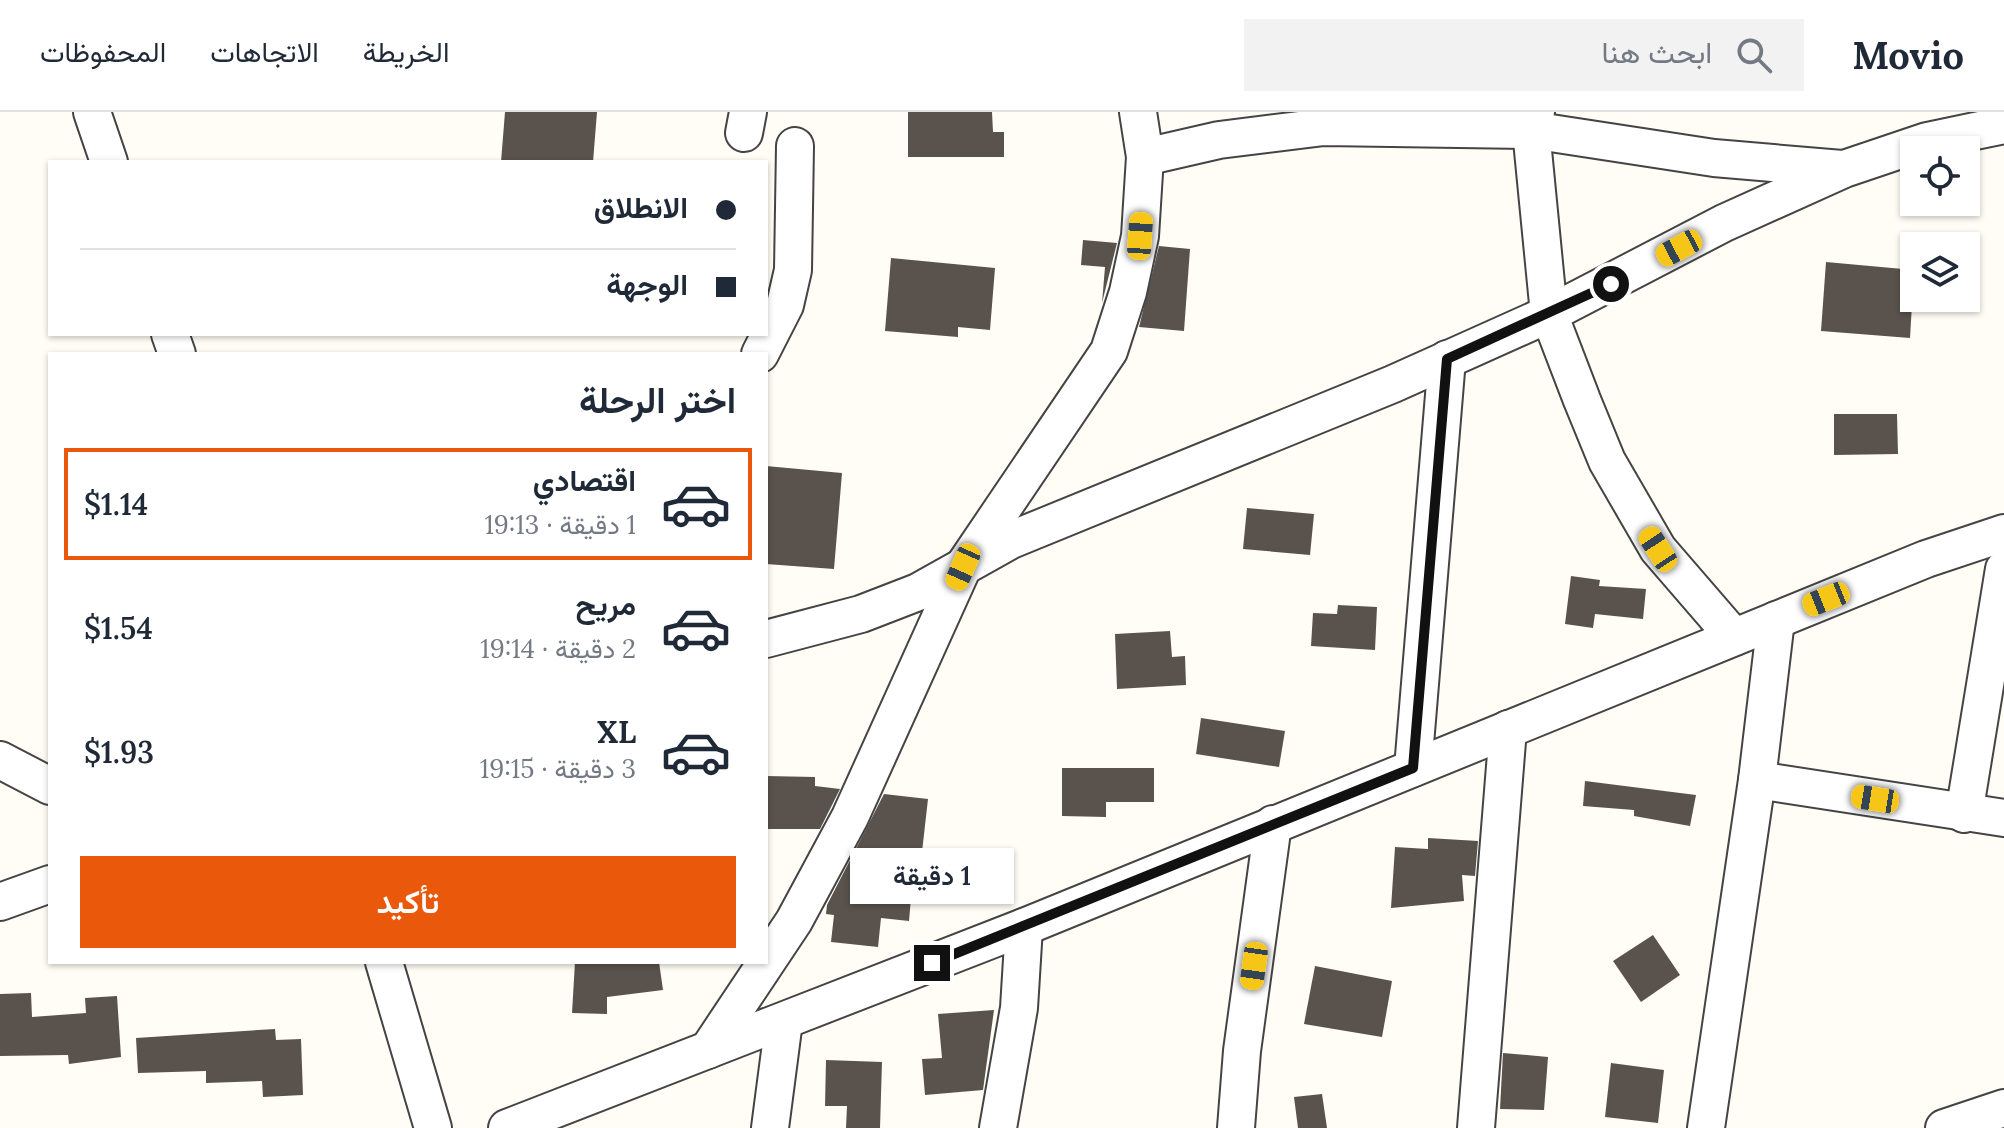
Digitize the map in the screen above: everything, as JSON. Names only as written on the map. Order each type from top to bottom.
[{"type":"street","points":[[92,112],[108,160]]},
{"type":"street","points":[[768,960],[794,921],[850,817],[963,567],[1109,351],[1128,292],[1140,236],[1145,157],[1138,112]]},
{"type":"street","points":[[1145,157],[1219,140],[1324,127],[1534,121],[1714,158],[1844,169]]},
{"type":"street","points":[[1534,121],[1549,314],[1607,461],[1631,506],[1658,549],[1734,637]]},
{"type":"street","points":[[768,638],[861,614],[918,592],[1011,540],[1549,314],[1724,223],[1844,169],[1927,141],[2004,125]]},
{"type":"street","points":[[761,352],[785,305],[793,270],[795,146]]},
{"type":"street","points":[[1413,768],[1447,359]]},
{"type":"street","points":[[507,1128],[1024,927],[1926,559],[2004,533]]},
{"type":"street","points":[[1964,814],[2004,569]]},
{"type":"street","points":[[1706,1128],[1757,780],[1776,620]]},
{"type":"street","points":[[1476,1128],[1508,729]]},
{"type":"street","points":[[0,760],[48,785]]},
{"type":"street","points":[[1757,780],[2004,818]]},
{"type":"street","points":[[1236,1128],[1242,1051],[1273,824]]},
{"type":"street","points":[[0,902],[48,885]]},
{"type":"street","points":[[998,1128],[1019,1008],[1024,927]]},
{"type":"street","points":[[382,964],[433,1128]]},
{"type":"street","points":[[708,1050],[765,964]]},
{"type":"street","points":[[770,1128],[784,1021]]},
{"type":"street","points":[[1944,1128],[2004,1108]]},
{"type":"building","points":[[505,112],[597,112],[593,160],[501,160]]},
{"type":"building","points":[[908,112],[992,112],[993,132],[1004,132],[1004,157],[908,157]]},
{"type":"building","points":[[1083,240],[1117,243],[1102,303],[1105,267],[1081,265]]},
{"type":"building","points":[[1159,246],[1190,249],[1184,331],[1139,327]]},
{"type":"building","points":[[891,258],[995,268],[990,330],[958,327],[958,337],[885,331]]},
{"type":"building","points":[[1826,262],[1900,269],[1900,312],[1912,312],[1910,338],[1821,331]]},
{"type":"building","points":[[1834,414],[1897,414],[1898,454],[1834,455]]},
{"type":"building","points":[[768,466],[842,473],[834,569],[768,564]]},
{"type":"building","points":[[1247,508],[1314,514],[1310,555],[1243,549]]},
{"type":"building","points":[[1571,576],[1600,580],[1599,586],[1646,589],[1643,619],[1595,614],[1593,628],[1565,624]]},
{"type":"building","points":[[1338,605],[1377,607],[1375,650],[1311,646],[1313,613],[1337,614]]},
{"type":"building","points":[[1170,631],[1172,657],[1185,656],[1186,685],[1117,689],[1115,634]]},
{"type":"building","points":[[1201,718],[1285,731],[1279,767],[1196,754]]},
{"type":"building","points":[[1062,768],[1154,768],[1154,802],[1106,802],[1106,817],[1062,816]]},
{"type":"building","points":[[768,776],[815,777],[815,786],[840,789],[820,829],[768,829]]},
{"type":"building","points":[[1585,781],[1696,795],[1690,826],[1634,816],[1634,810],[1583,806]]},
{"type":"building","points":[[884,794],[928,799],[922,852],[915,851],[909,921],[881,918],[878,947],[831,942],[834,915],[826,914],[827,905]]},
{"type":"building","points":[[1428,838],[1478,841],[1475,876],[1462,875],[1464,901],[1391,908],[1395,847],[1428,849]]},
{"type":"building","points":[[1653,935],[1680,975],[1641,1002],[1613,961]]},
{"type":"building","points":[[575,964],[659,964],[663,990],[607,997],[607,1014],[572,1013]]},
{"type":"building","points":[[1315,966],[1392,981],[1382,1037],[1304,1024]]},
{"type":"building","points":[[31,993],[32,1017],[86,1013],[85,998],[117,996],[121,1057],[69,1064],[68,1055],[0,1056],[0,994]]},
{"type":"building","points":[[994,1010],[983,1090],[925,1095],[922,1059],[942,1058],[938,1014]]},
{"type":"building","points":[[275,1029],[276,1040],[301,1039],[303,1095],[263,1097],[262,1081],[206,1083],[206,1071],[138,1073],[136,1038]]},
{"type":"building","points":[[1503,1053],[1548,1057],[1544,1110],[1500,1109]]},
{"type":"building","points":[[826,1060],[882,1062],[880,1128],[846,1128],[847,1106],[825,1106]]},
{"type":"building","points":[[1611,1063],[1664,1070],[1658,1123],[1605,1117]]},
{"type":"building","points":[[1322,1094],[1327,1128],[1298,1128],[1294,1097]]},
{"type":"route","points":[[932,963],[1413,768],[1447,359],[1611,284]]}]
